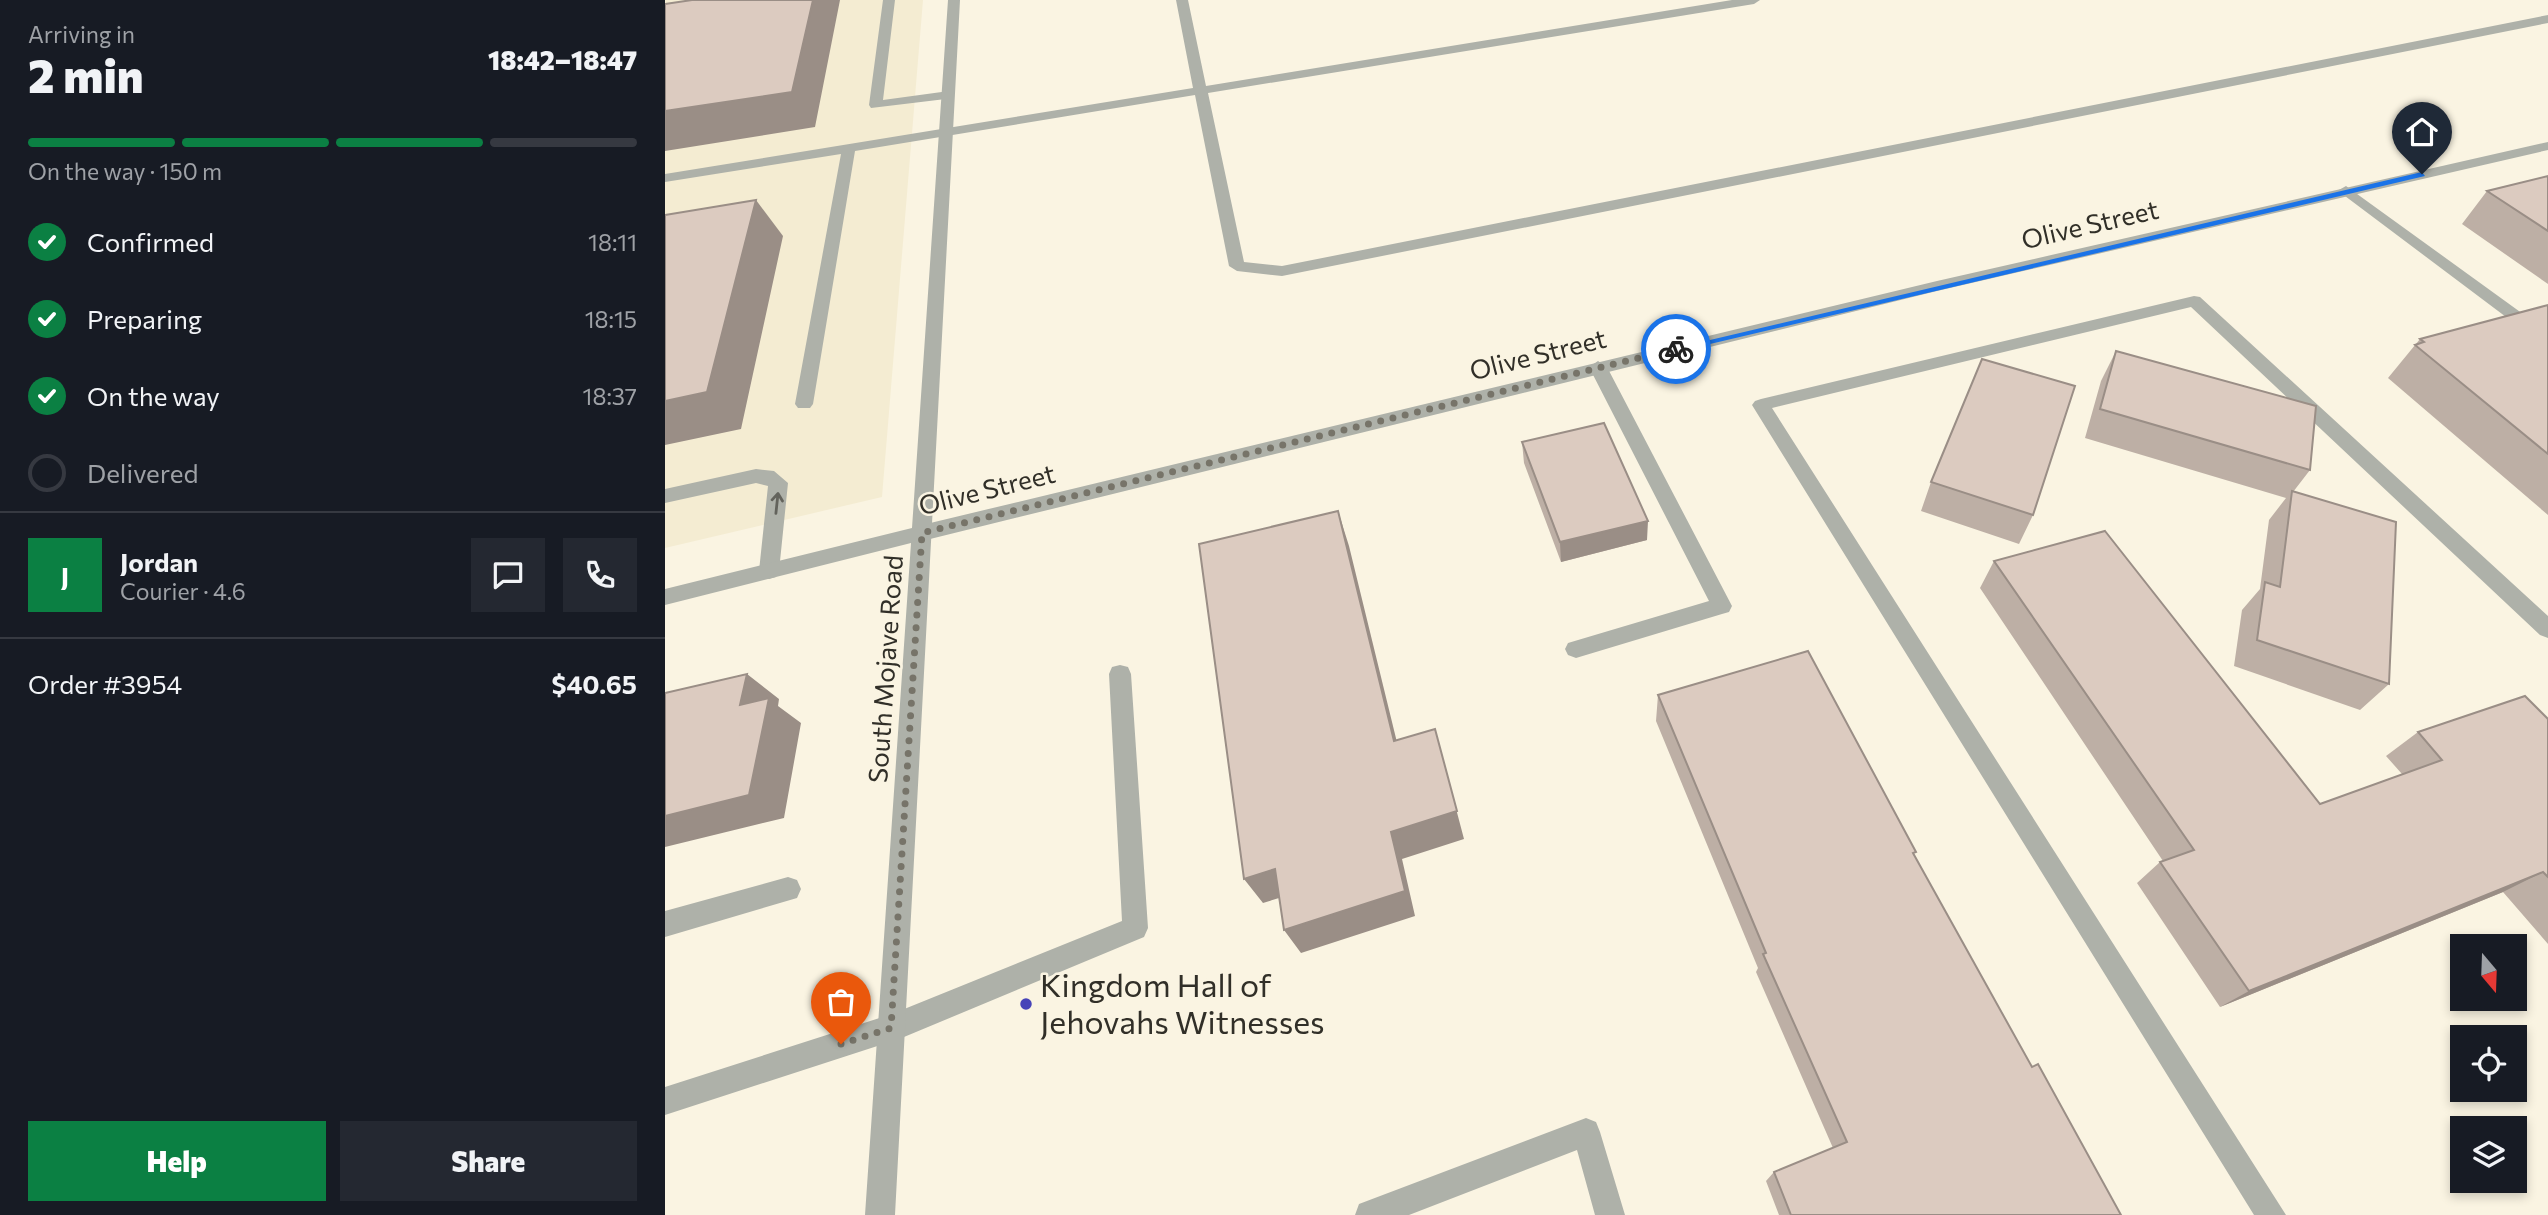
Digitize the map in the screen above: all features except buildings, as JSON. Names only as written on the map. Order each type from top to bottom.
[{"type":"street","points":[[889,0],[876,105],[949,94]]},
{"type":"street","name":"South Mojave Road","points":[[880,1215],[954,0]]},
{"type":"street","points":[[1182,0],[1237,266],[1282,271],[2548,19]]},
{"type":"street","points":[[665,178],[1754,0]]},
{"type":"street","name":"Olive Street","points":[[665,597],[1598,366],[2346,190],[2548,146]]},
{"type":"street","points":[[804,404],[849,148]]},
{"type":"street","points":[[2346,190],[2548,340]]},
{"type":"street","points":[[2271,1215],[1761,405],[2194,301],[2548,629]]},
{"type":"street","points":[[1576,649],[1722,606],[1598,366]]},
{"type":"street","points":[[665,496],[756,476],[771,478],[778,483],[769,571]]},
{"type":"street","points":[[665,1101],[891,1028],[1135,928],[1120,674]]},
{"type":"street","points":[[665,924],[788,889]]},
{"type":"street","points":[[1370,1215],[1586,1132],[1610,1215]]},
{"type":"shaded area","points":[[665,0],[923,0],[882,497],[665,548]]},
{"type":"way so far","points":[[841,1044],[891,1028],[922,533],[1676,349]]},
{"type":"place","name":"Kingdom Hall of Jehovahs Witnesses","points":[[1026,1004]]},
{"type":"route","points":[[1676,349],[2422,174]]}]
